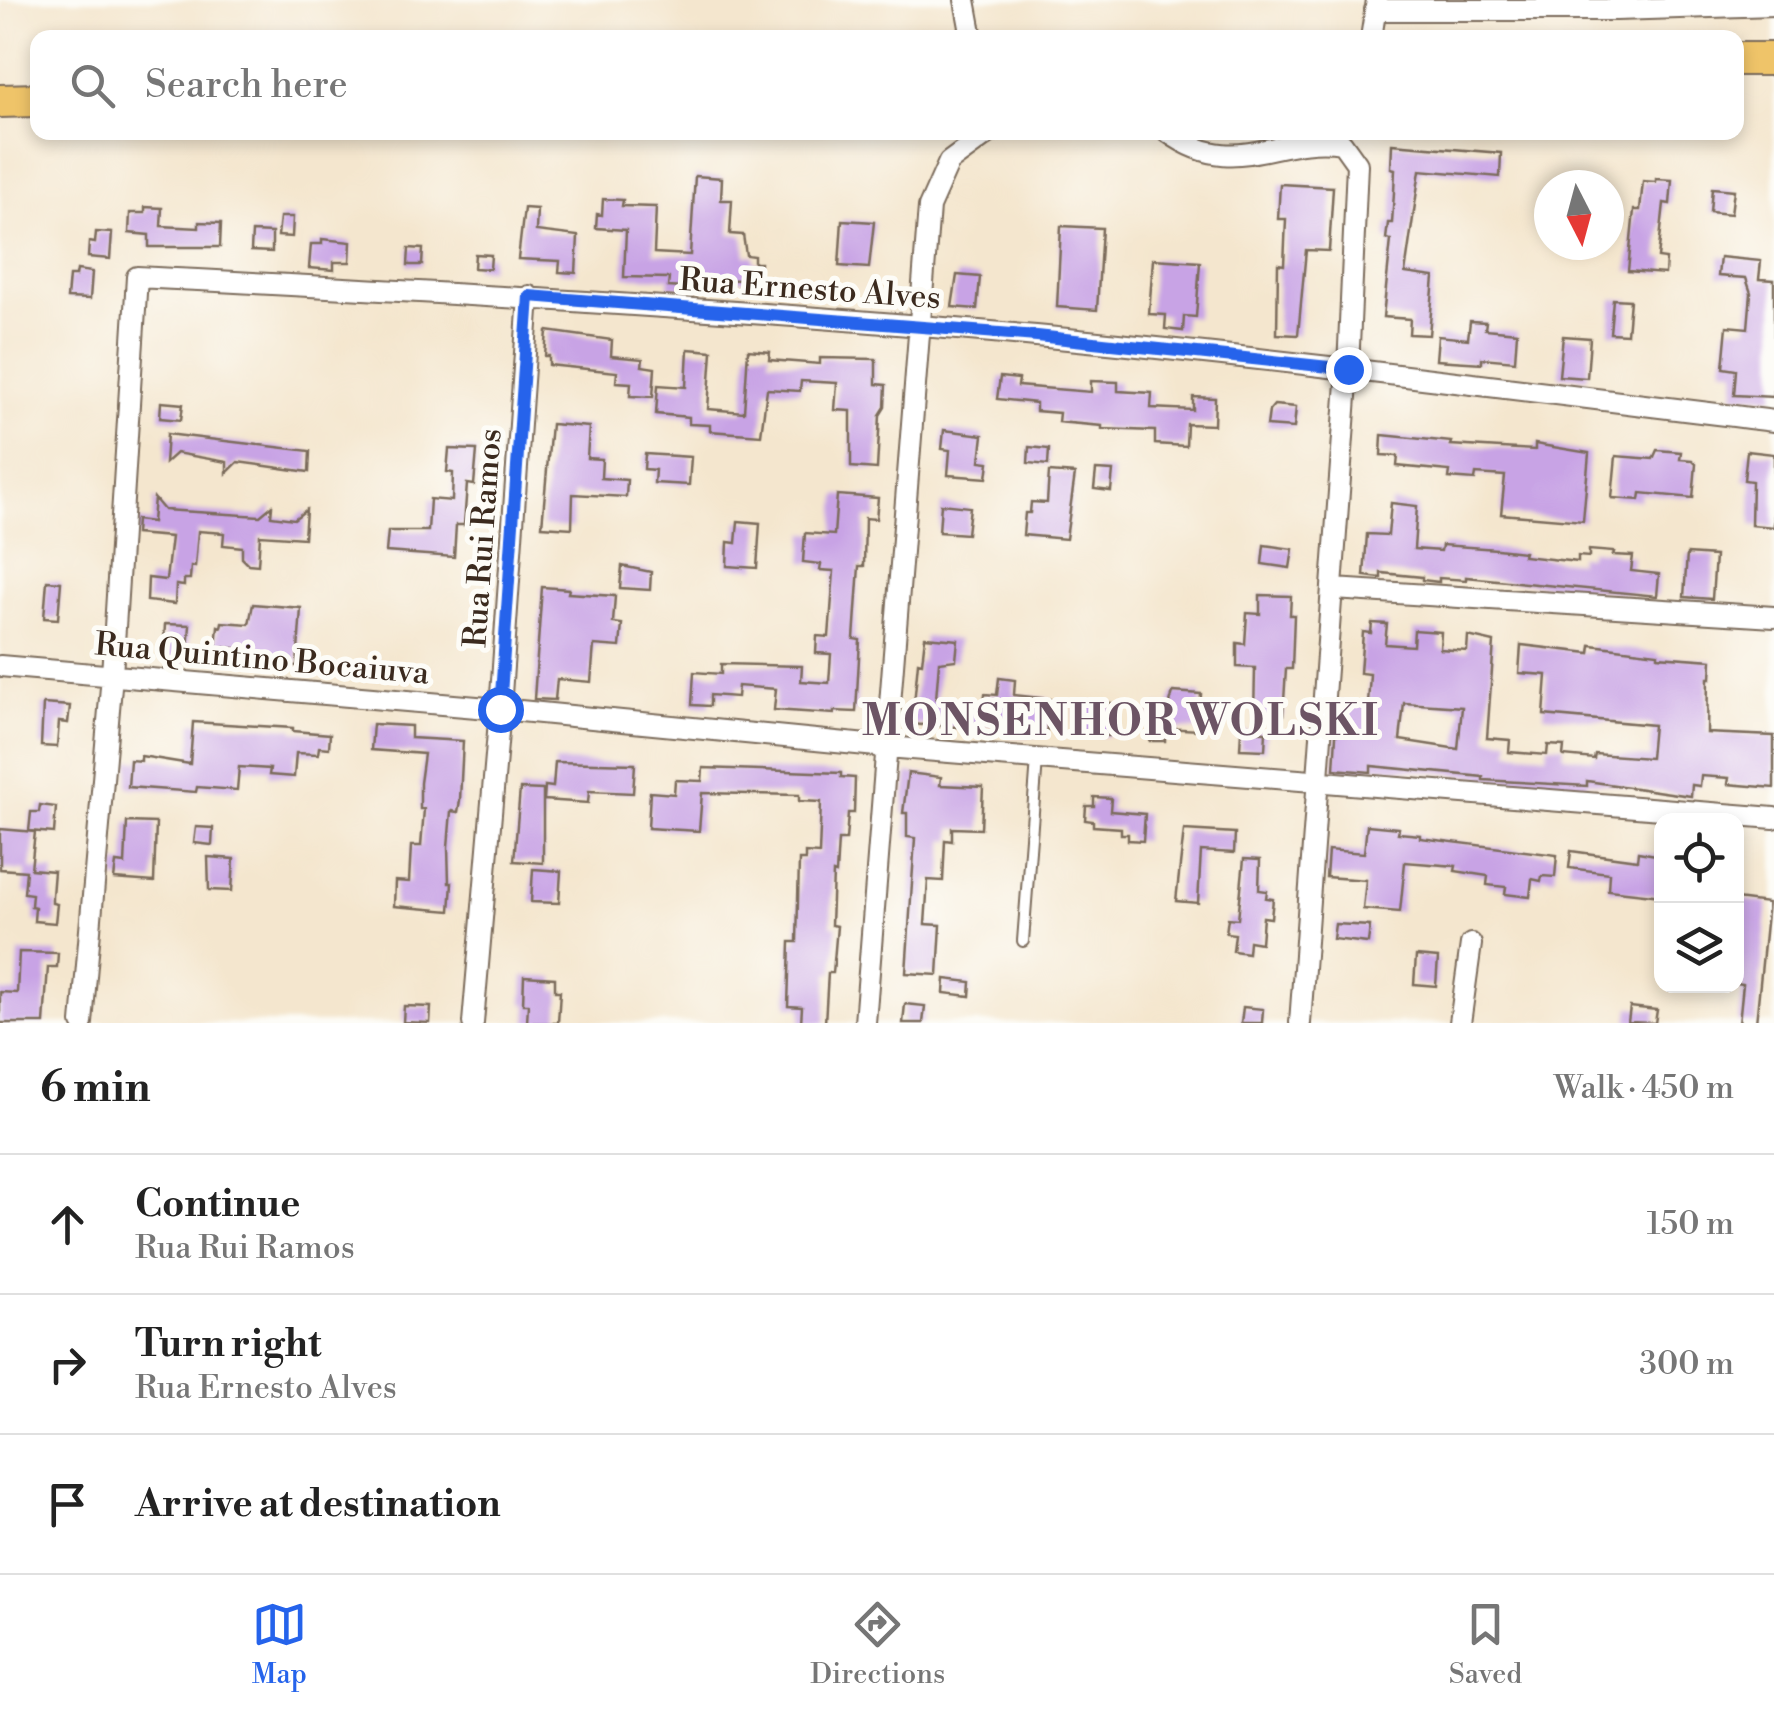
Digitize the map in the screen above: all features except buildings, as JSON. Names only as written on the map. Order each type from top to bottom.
[{"type":"highway","points":[[1744,59],[1774,59]]},
{"type":"highway","points":[[0,100],[30,100]]},
{"type":"street","points":[[965,0],[971,30]]},
{"type":"street","points":[[1372,30],[1376,5],[1616,10],[1774,5]]},
{"type":"street","points":[[866,1023],[928,207],[950,162],[979,140]]},
{"type":"street","points":[[1179,140],[1214,156],[1250,154],[1320,140],[1342,143],[1357,164],[1334,589],[1300,1023]]},
{"type":"street","name":"Rua Ernesto Alves","points":[[112,675],[138,277],[529,296],[919,326],[1348,369],[1774,421]]},
{"type":"street","name":"Rua Rui Ramos","points":[[473,1023],[529,296]]},
{"type":"street","points":[[1334,589],[1774,617]]},
{"type":"street","name":"Rua Quintino Bocaiuva","points":[[0,666],[1320,784],[1774,818]]},
{"type":"street","points":[[82,1023],[112,675]]},
{"type":"street","points":[[1460,1023],[1471,944]]},
{"type":"lane","points":[[1022,941],[1037,759]]},
{"type":"district","name":"MONSENHOR WOLSKI","points":[[1121,720]]},
{"type":"route","points":[[500,709],[529,296],[1037,336],[1348,369]]}]
